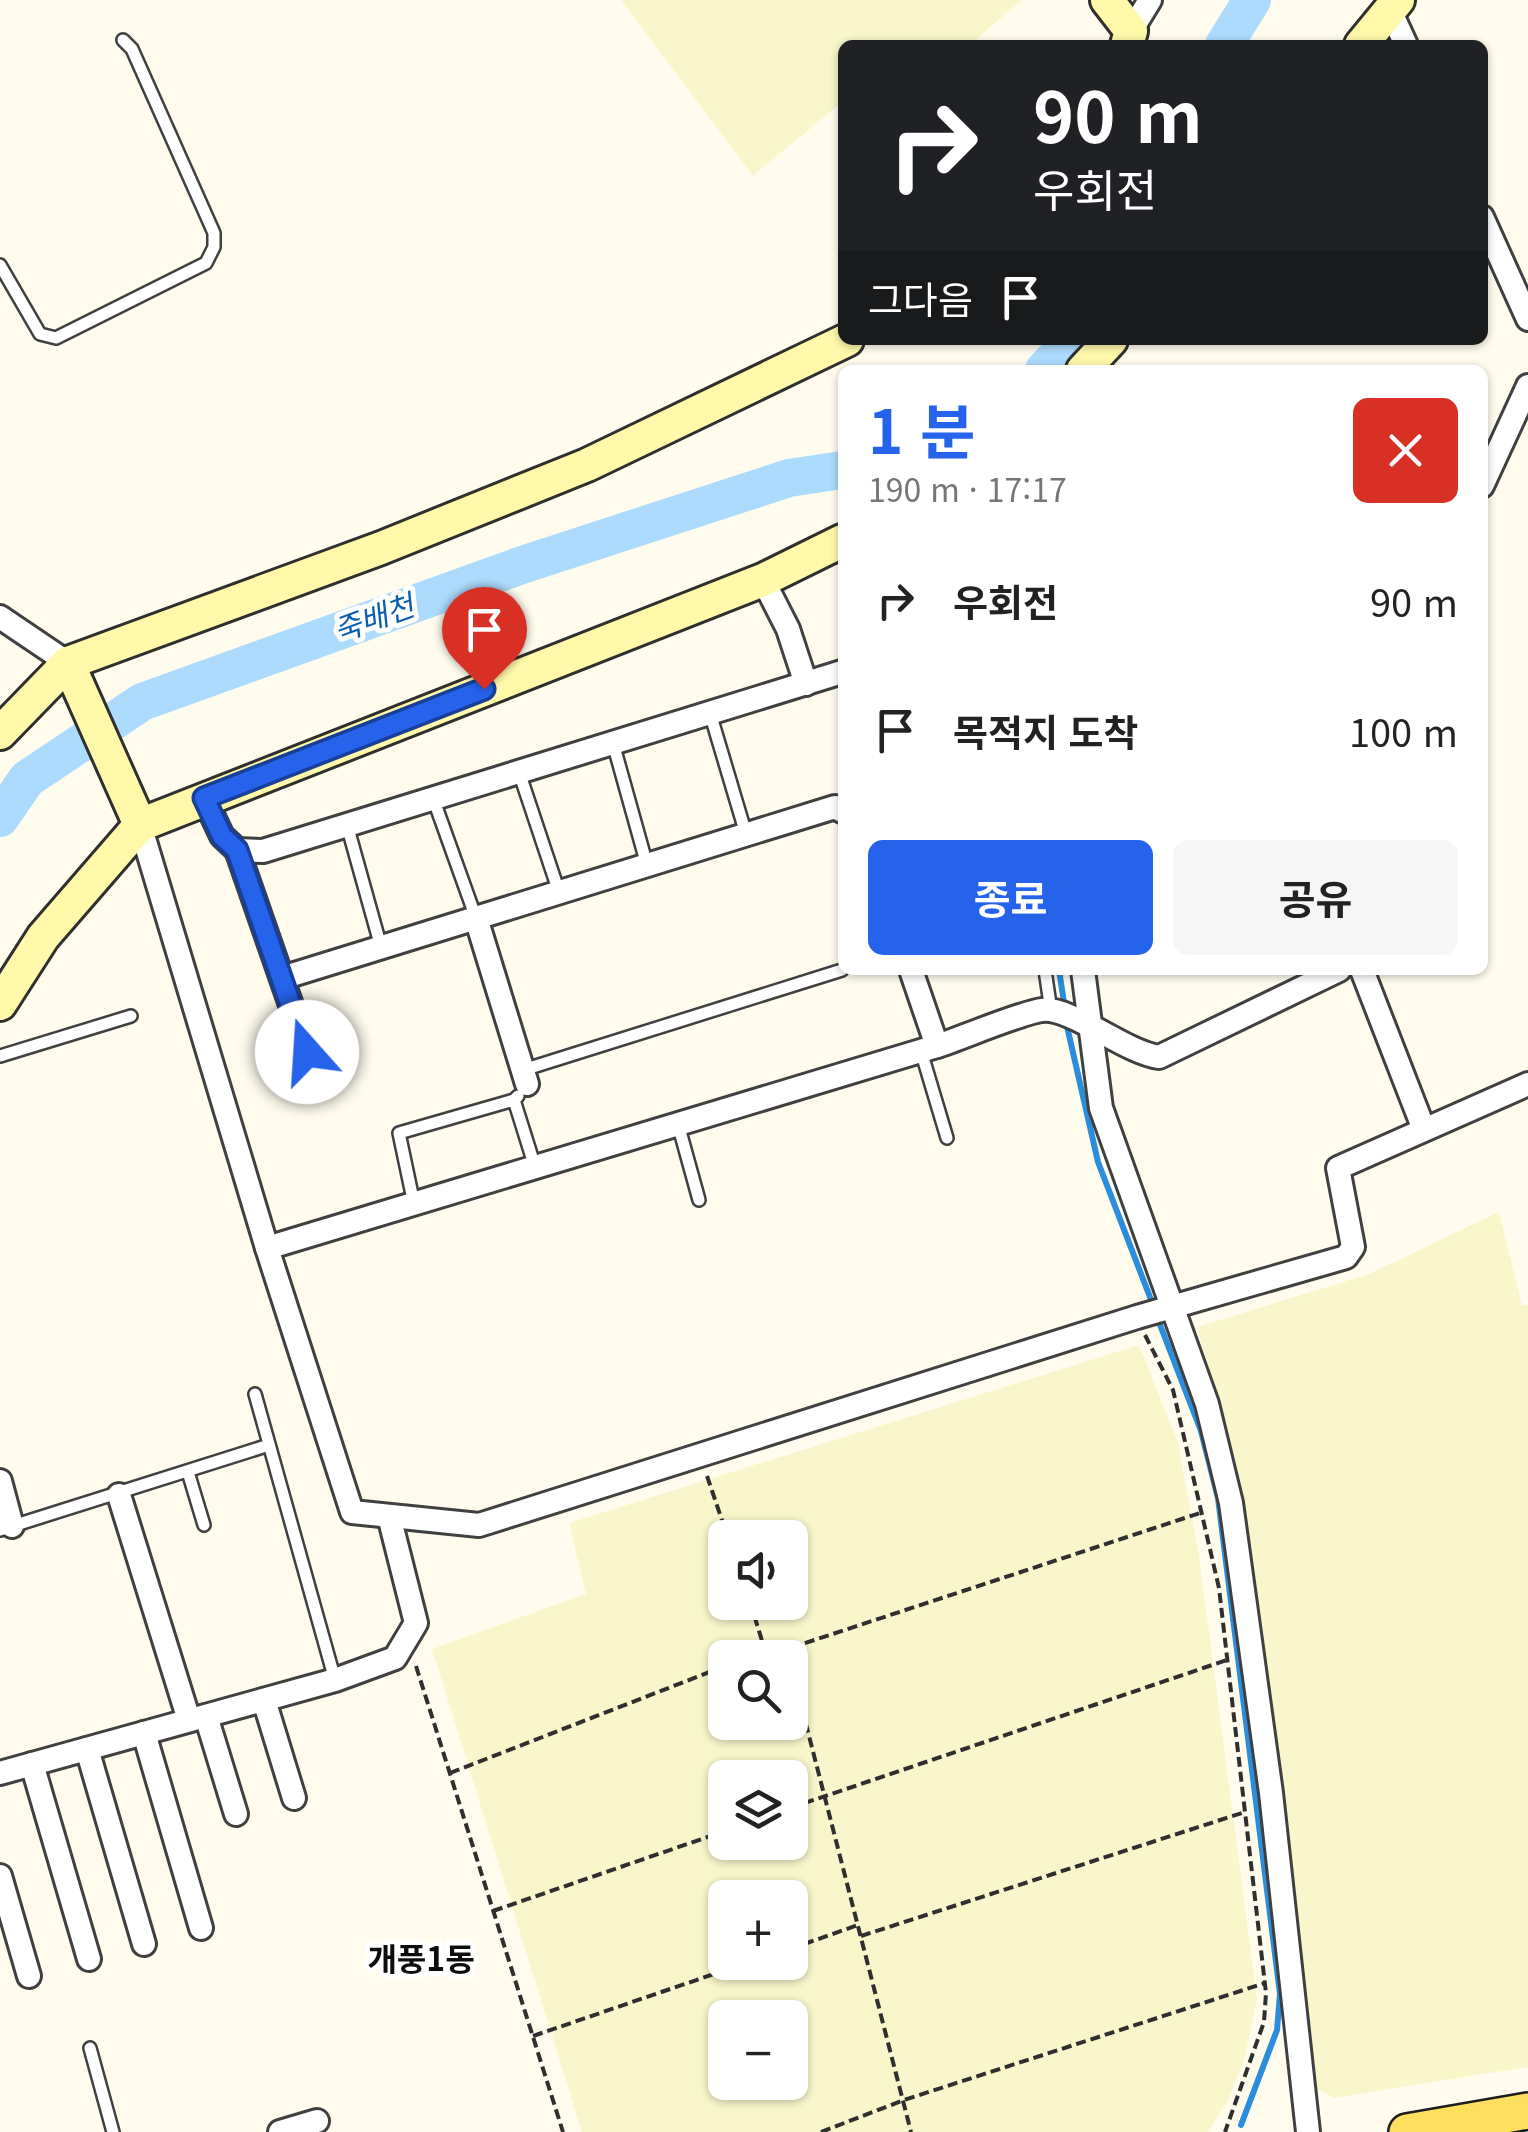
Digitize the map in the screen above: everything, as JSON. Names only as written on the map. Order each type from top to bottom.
[{"type":"main road","points":[[1407,2132],[1528,2111]]},
{"type":"street","points":[[1119,16],[1150,0]]},
{"type":"street","points":[[1365,40],[1394,5]]},
{"type":"street","points":[[1394,5],[1404,40]]},
{"type":"street","points":[[1488,230],[1528,319]]},
{"type":"street","points":[[0,733],[68,663],[381,548],[588,465],[838,344]]},
{"type":"street","points":[[1088,365],[1106,345]]},
{"type":"street","points":[[1488,473],[1528,386]]},
{"type":"street","points":[[0,1004],[43,936],[140,825],[763,580],[838,543]]},
{"type":"street","points":[[763,580],[788,629],[806,684]]},
{"type":"street","points":[[0,617],[68,663],[140,825],[267,1248],[352,1512],[478,1525],[1346,1256],[1353,1246],[1338,1168],[1423,1127],[1528,1084]]},
{"type":"street","points":[[237,850],[263,851],[838,673]]},
{"type":"street","points":[[204,798],[222,836],[237,850],[307,1052],[326,1059],[336,1054]]},
{"type":"street","points":[[282,978],[834,807],[838,809]]},
{"type":"street","points":[[476,918],[522,1085]]},
{"type":"street","points":[[912,975],[929,1049]]},
{"type":"street","points":[[1083,975],[1101,1108],[1156,1312],[1207,1404],[1231,1503],[1271,1793],[1308,2132]]},
{"type":"street","points":[[267,1248],[929,1049],[1040,1010],[1088,1026],[1142,1054],[1159,1056],[1328,975]]},
{"type":"street","points":[[1364,975],[1423,1127]]},
{"type":"street","points":[[0,1481],[6,1528]]},
{"type":"street","points":[[119,1495],[236,1814]]},
{"type":"street","points":[[0,1772],[335,1680],[395,1658],[416,1623],[389,1516]]},
{"type":"street","points":[[264,1700],[294,1798]]},
{"type":"street","points":[[144,1733],[201,1928]]},
{"type":"street","points":[[87,1748],[144,1944]]},
{"type":"street","points":[[32,1764],[89,1960]]},
{"type":"street","points":[[0,1876],[29,1976]]},
{"type":"street","points":[[280,2132],[317,2121]]},
{"type":"lane","points":[[0,265],[40,334],[56,338],[206,263],[214,247],[214,233],[132,49],[123,40]]},
{"type":"lane","points":[[710,713],[746,834]]},
{"type":"lane","points":[[613,743],[647,865]]},
{"type":"lane","points":[[519,772],[559,892]]},
{"type":"lane","points":[[433,798],[476,918]]},
{"type":"lane","points":[[346,825],[381,947]]},
{"type":"lane","points":[[414,1204],[399,1133],[838,971]]},
{"type":"lane","points":[[1046,975],[1051,1011]]},
{"type":"lane","points":[[0,1056],[131,1016]]},
{"type":"lane","points":[[929,1049],[946,1138]]},
{"type":"lane","points":[[522,1085],[535,1167]]},
{"type":"lane","points":[[678,1124],[699,1200]]},
{"type":"lane","points":[[254,1394],[335,1680]]},
{"type":"lane","points":[[6,1528],[270,1446]]},
{"type":"lane","points":[[188,1472],[204,1525]]},
{"type":"lane","points":[[90,2048],[113,2132]]},
{"type":"path","points":[[1156,1312],[1203,1512],[1227,1660],[1265,1983],[1264,2022],[1225,2132]]},
{"type":"path","points":[[700,1455],[722,1520]]},
{"type":"path","points":[[808,1646],[1203,1512]]},
{"type":"path","points":[[408,1642],[563,2132]]},
{"type":"path","points":[[808,1802],[1227,1660]]},
{"type":"path","points":[[450,1774],[708,1673]]},
{"type":"path","points":[[808,1731],[911,2132]]},
{"type":"path","points":[[861,1936],[1245,1812]]},
{"type":"path","points":[[493,1911],[708,1837]]},
{"type":"path","points":[[808,1942],[858,1925]]},
{"type":"path","points":[[533,2036],[708,1976]]},
{"type":"path","points":[[821,2132],[904,2100],[1265,1983]]},
{"type":"shaded area","points":[[621,0],[1022,0],[975,40],[838,40],[838,105],[753,176]]},
{"type":"shaded area","points":[[1499,1212],[1522,1305],[1528,1305],[1528,2067],[1334,2098],[1315,2088],[1241,1483],[1197,1327],[1369,1274]]},
{"type":"shaded area","points":[[1139,1345],[1178,1443],[1199,1556],[1257,1999],[1245,2057],[1228,2100],[1208,2132],[582,2132],[432,1649],[586,1594],[569,1523]]},
{"type":"waterway","name":"죽배천","points":[[1227,40],[1252,0]]},
{"type":"waterway","name":"죽배천","points":[[1049,365],[1068,345]]},
{"type":"waterway","name":"죽배천","points":[[0,818],[27,779],[142,702],[522,565],[789,478],[838,471]]},
{"type":"waterway","points":[[1060,975],[1065,1009]]},
{"type":"waterway","points":[[1066,1022],[1098,1162],[1153,1305]]},
{"type":"waterway","points":[[1157,1317],[1201,1431],[1218,1498],[1280,1994],[1277,2030],[1241,2125]]},
{"type":"district","name":"개풍1동","points":[[421,1960]]},
{"type":"route","points":[[307,1052],[237,850],[222,836],[204,798],[484,689]]}]
